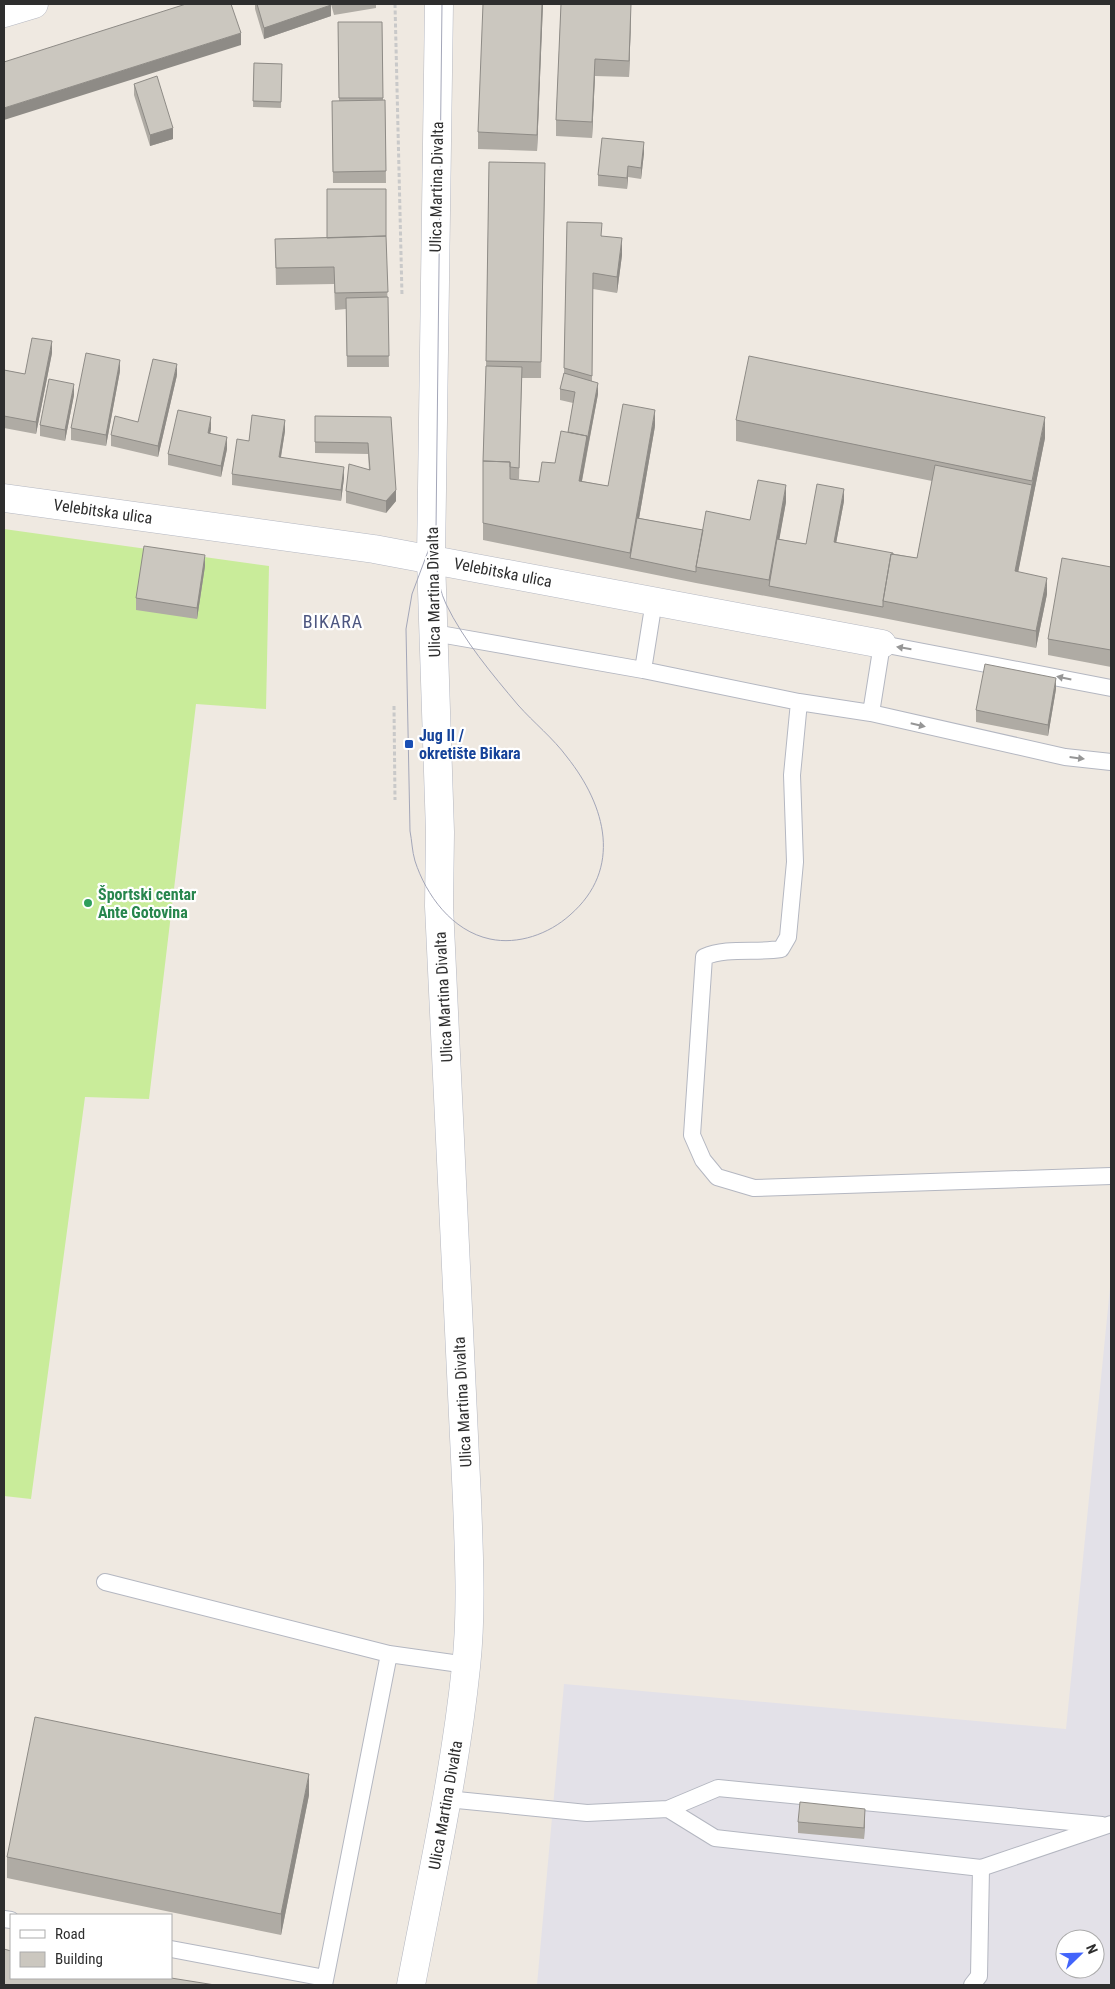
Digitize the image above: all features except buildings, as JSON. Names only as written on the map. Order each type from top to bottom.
[{"type":"street","points":[[4,13],[34,4]]},
{"type":"street","name":"Ulica Martina Divalta","points":[[411,1985],[447,1799],[467,1665],[470,1586],[440,916],[440,832],[431,559],[439,4]]},
{"type":"street","name":"Velebitska ulica","points":[[4,498],[360,546],[882,644]]},
{"type":"lane","points":[[642,670],[654,602]]},
{"type":"lane","points":[[434,633],[642,670],[799,702],[871,714],[1065,757],[1111,762]]},
{"type":"lane","points":[[871,714],[882,644],[1111,688]]},
{"type":"lane","points":[[799,702],[792,774],[795,862],[788,937],[781,949],[716,952],[704,957],[692,1135],[703,1160],[717,1177],[754,1188],[1111,1176]]},
{"type":"lane","points":[[106,1582],[389,1654],[467,1665]]},
{"type":"lane","points":[[172,1949],[325,1981],[389,1654]]},
{"type":"lane","points":[[447,1799],[587,1813],[668,1809],[718,1788],[1109,1825]]},
{"type":"lane","points":[[668,1809],[715,1838],[980,1868],[1109,1825]]},
{"type":"lane","points":[[972,1985],[979,1976],[980,1868]]},
{"type":"path","points":[[395,4],[402,302]]},
{"type":"path","points":[[394,706],[395,800]]},
{"type":"shaded area","points":[[1111,1278],[1111,1985],[537,1985],[564,1684],[1066,1729]]},
{"type":"green space","name":"Športski centar Ante Gotovina","points":[[4,529],[269,566],[266,709],[196,704],[149,1099],[85,1097],[31,1499],[4,1496]]},
{"type":"tram line","points":[[436,530],[412,594],[406,629],[410,831],[414,857],[426,886],[442,910],[452,920],[476,935],[490,939],[522,939],[553,928],[570,915],[587,897],[597,878],[603,858],[603,837],[599,816],[580,776],[556,743],[518,705],[470,644],[446,604],[438,577],[436,530],[442,4]]},
{"type":"place","name":"Jug II / okretište Bikara","points":[[409,744]]},
{"type":"place","name":"Športski centar Ante Gotovina","points":[[88,903]]},
{"type":"district","name":"BIKARA","points":[[333,622]]}]
